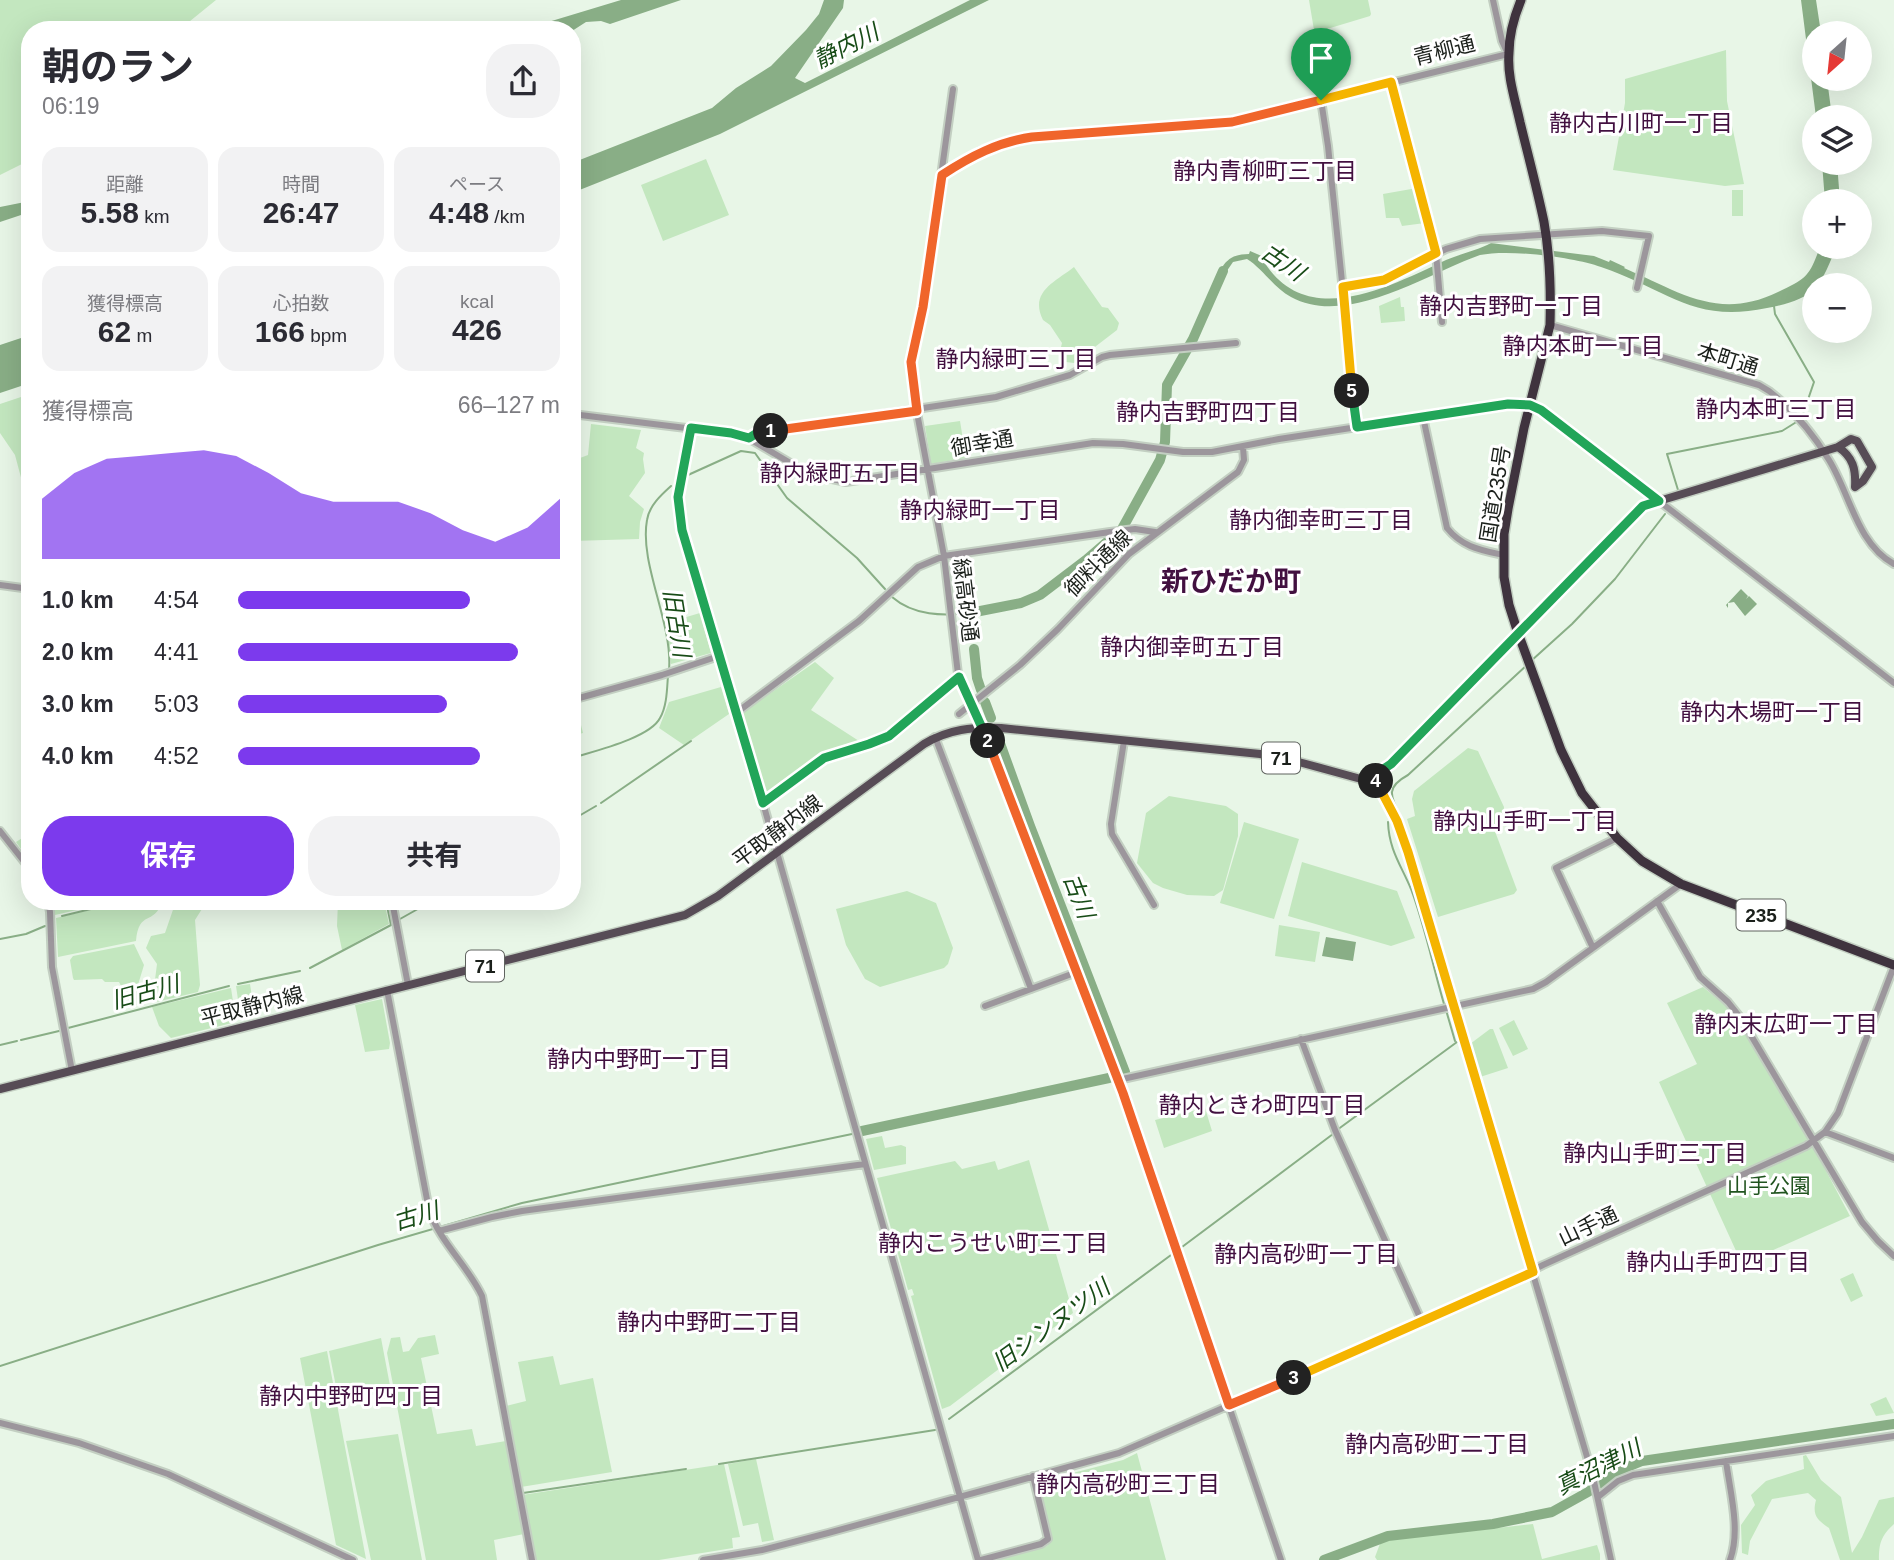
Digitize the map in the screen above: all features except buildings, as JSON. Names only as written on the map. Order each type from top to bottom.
[{"type":"highway","name":"国道235号","points":[[1521,0],[1514,18],[1508,54],[1513,93],[1546,234],[1550,324],[1508,509],[1503,555],[1505,588],[1518,633],[1562,750],[1576,781],[1598,816],[1617,838],[1649,866],[1681,884],[1894,965]]},
{"type":"main road","points":[[1530,405],[1541,410],[1659,501],[1838,447],[1851,439],[1857,441],[1872,467],[1863,481],[1855,487],[1856,469],[1847,453],[1838,447]]},
{"type":"main road","points":[[1373,776],[1391,764],[1518,633]]},
{"type":"main road","name":"平取静内線","points":[[0,1089],[685,915],[718,896],[936,737],[960,729],[982,727],[1260,754],[1352,778],[1373,776]]},
{"type":"street","points":[[1493,0],[1502,41],[1508,54]]},
{"type":"street","name":"青柳通","points":[[942,175],[980,151],[1011,140],[1232,122],[1508,54]]},
{"type":"street","points":[[1391,82],[1437,255],[1442,322]]},
{"type":"street","name":"緑高砂通","points":[[953,89],[923,307],[911,362],[927,470],[944,556],[959,677],[982,727],[1118,1080],[1282,1560]]},
{"type":"street","points":[[1321,100],[1357,427]]},
{"type":"street","points":[[1343,289],[1384,280],[1459,244],[1480,239],[1602,231],[1649,236],[1637,288]]},
{"type":"street","name":"本町通","points":[[1550,324],[1759,385],[1774,395],[1824,451],[1866,536],[1881,555],[1894,564]]},
{"type":"street","points":[[749,438],[757,433],[996,397],[1070,375],[1110,355],[1236,343]]},
{"type":"street","points":[[1243,447],[1279,439],[1508,404],[1530,405]]},
{"type":"street","name":"御幸通","points":[[581,415],[731,433],[749,438],[798,468],[829,480],[860,481],[1093,443],[1123,443],[1170,451],[1212,452],[1243,447]]},
{"type":"street","points":[[1423,417],[1447,528],[1458,541],[1503,555]]},
{"type":"street","points":[[691,428],[679,490],[678,512],[980,1560],[1041,1544],[1048,1539],[1032,1476]]},
{"type":"street","name":"御料通線","points":[[959,714],[1020,665],[1129,554],[1238,472],[1244,460],[1243,447]]},
{"type":"street","points":[[1518,633],[1643,506],[1659,501],[1894,683]]},
{"type":"street","points":[[736,713],[859,621],[918,567],[944,556],[1114,531],[1155,532]]},
{"type":"street","points":[[0,585],[21,588]]},
{"type":"street","points":[[581,697],[719,656]]},
{"type":"street","points":[[763,803],[824,758],[889,736],[959,677]]},
{"type":"street","points":[[936,737],[1031,989]]},
{"type":"street","points":[[1124,741],[1111,824],[1112,834],[1154,905]]},
{"type":"street","points":[[1373,776],[1403,836],[1449,1008],[1533,1272],[1594,1481],[1611,1560]]},
{"type":"street","points":[[0,831],[21,858]]},
{"type":"street","points":[[1593,948],[1556,868],[1617,838]]},
{"type":"street","points":[[1118,1080],[1523,992],[1540,986],[1681,884]]},
{"type":"street","points":[[1657,901],[1700,977],[1734,1008],[1862,1222],[1894,1256]]},
{"type":"street","points":[[50,910],[52,967],[72,1071]]},
{"type":"street","points":[[394,910],[408,985]]},
{"type":"street","name":"山手通","points":[[703,1560],[791,1543],[1119,1452],[1422,1322],[1814,1141],[1825,1132],[1842,1105],[1894,965]]},
{"type":"street","points":[[985,1006],[1077,972]]},
{"type":"street","points":[[387,990],[423,1187],[437,1228],[472,1277],[482,1296],[532,1560]]},
{"type":"street","points":[[1301,1039],[1336,1132],[1422,1322]]},
{"type":"street","points":[[1825,1132],[1894,1158]]},
{"type":"street","points":[[437,1228],[522,1211],[866,1164]]},
{"type":"street","points":[[0,1423],[79,1443],[168,1474],[353,1560]]},
{"type":"street","points":[[1598,1495],[1618,1481],[1633,1475],[1894,1436]]},
{"type":"street","points":[[1726,1461],[1735,1530],[1735,1546],[1730,1560]]},
{"type":"green space","points":[[0,0],[216,0],[190,21],[21,21],[21,164],[0,175]]},
{"type":"green space","points":[[1309,0],[1368,0],[1371,14],[1317,32],[1314,30]]},
{"type":"green space","points":[[1726,50],[1727,101],[1744,184],[1725,186],[1613,170],[1625,103],[1625,79]]},
{"type":"green space","points":[[706,159],[729,215],[663,241],[641,185]]},
{"type":"green space","points":[[1417,188],[1425,223],[1402,226],[1399,218],[1386,218],[1383,194]]},
{"type":"green space","points":[[1732,190],[1743,190],[1743,216],[1732,216]]},
{"type":"green space","points":[[1074,267],[1102,307],[1108,308],[1119,323],[1117,330],[1074,363],[1066,362],[1060,351],[1062,343],[1050,325],[1043,320],[1039,302],[1052,283]]},
{"type":"green space","points":[[1400,297],[1405,321],[1381,323],[1379,306]]},
{"type":"green space","points":[[21,397],[21,478],[15,455],[0,433],[0,404]]},
{"type":"green space","points":[[960,421],[966,458],[931,464],[925,426]]},
{"type":"green space","points":[[591,424],[641,430],[636,448],[644,453],[645,473],[629,496],[644,509],[639,539],[581,541],[581,458],[588,455]]},
{"type":"green space","points":[[700,613],[711,653],[671,664],[666,623]]},
{"type":"green space","points":[[815,662],[834,678],[811,710],[859,741],[855,745],[827,752],[768,796],[764,795],[742,713]]},
{"type":"green space","points":[[721,687],[729,714],[684,745],[659,728],[669,702]]},
{"type":"green space","points":[[1468,748],[1478,751],[1504,807],[1503,818],[1496,834],[1517,890],[1514,894],[1438,917],[1407,819],[1415,816],[1412,799],[1414,791]]},
{"type":"green space","points":[[1169,796],[1226,806],[1238,814],[1238,836],[1223,890],[1214,896],[1187,895],[1163,888],[1153,883],[1137,863],[1146,813]]},
{"type":"green space","points":[[1244,822],[1299,839],[1274,919],[1220,903]]},
{"type":"green space","points":[[1302,862],[1397,891],[1415,938],[1391,946],[1288,916]]},
{"type":"green space","points":[[907,891],[936,903],[953,948],[944,968],[880,987],[865,979],[846,945],[836,909]]},
{"type":"green space","points":[[54,910],[77,910],[55,915]]},
{"type":"green space","points":[[91,910],[158,910],[140,925],[136,941],[58,957],[56,918]]},
{"type":"green space","points":[[173,910],[201,910],[195,920],[200,985],[198,992],[152,1003],[157,964],[146,948],[151,936],[165,933]]},
{"type":"green space","points":[[338,910],[386,910],[389,924],[342,950],[337,926]]},
{"type":"green space","points":[[1279,925],[1320,932],[1315,962],[1275,956]]},
{"type":"green space","points":[[134,944],[144,965],[137,988],[137,1005],[131,1005],[119,982],[105,982],[102,979],[74,980],[70,960],[73,956]]},
{"type":"green space","points":[[250,984],[255,1017],[241,1020],[236,986]]},
{"type":"green space","name":"山手公園","points":[[1703,987],[1731,1010],[1808,1137],[1850,1216],[1742,1264],[1659,1082],[1697,1064],[1667,1003]]},
{"type":"green space","points":[[231,988],[236,1022],[171,1038],[159,1026],[152,1007]]},
{"type":"green space","points":[[382,999],[389,1049],[365,1052],[355,1005]]},
{"type":"green space","points":[[1514,1020],[1528,1049],[1513,1056],[1499,1028]]},
{"type":"green space","points":[[1493,1029],[1508,1068],[1480,1077],[1470,1044]]},
{"type":"green space","points":[[1205,1108],[1212,1131],[1164,1148],[1155,1120]]},
{"type":"green space","points":[[882,1136],[885,1148],[901,1145],[906,1147],[906,1164],[874,1170],[866,1139]]},
{"type":"green space","points":[[1029,1160],[1073,1313],[950,1406],[942,1409],[911,1296],[914,1295],[912,1289],[908,1290],[877,1178],[955,1161],[962,1169],[995,1161],[998,1170]]},
{"type":"green space","points":[[1853,1273],[1863,1296],[1851,1302],[1840,1279]]},
{"type":"green space","points":[[435,1335],[439,1354],[421,1358],[437,1434],[472,1429],[476,1446],[506,1441],[524,1534],[494,1540],[497,1560],[426,1560],[387,1353],[391,1338],[400,1337],[403,1352],[409,1351],[418,1338]]},
{"type":"green space","points":[[381,1338],[391,1391],[339,1402],[329,1351]]},
{"type":"green space","points":[[327,1351],[366,1559],[336,1545],[300,1358]]},
{"type":"green space","points":[[553,1356],[560,1385],[593,1378],[612,1472],[521,1487],[506,1406],[526,1401],[518,1362]]},
{"type":"green space","points":[[1886,1397],[1894,1413],[1876,1416],[1870,1404]]},
{"type":"green space","points":[[398,1434],[422,1560],[371,1560],[346,1441]]},
{"type":"green space","points":[[1137,1453],[1166,1560],[998,1560],[1047,1546],[1052,1537],[1038,1482],[1123,1460]]},
{"type":"green space","points":[[1806,1455],[1821,1480],[1841,1497],[1852,1553],[1879,1500],[1894,1497],[1894,1524],[1882,1540],[1879,1560],[1840,1560],[1829,1528],[1816,1517],[1816,1500],[1808,1493],[1772,1499],[1750,1541],[1748,1555],[1742,1553],[1741,1525],[1755,1505],[1751,1495],[1766,1481],[1804,1469],[1803,1456]]},
{"type":"green space","points":[[756,1459],[774,1540],[762,1542],[758,1523],[743,1526],[728,1464]]},
{"type":"green space","points":[[724,1464],[740,1537],[732,1538],[733,1548],[659,1560],[536,1560],[522,1495]]},
{"type":"green space","points":[[1533,1524],[1542,1559],[1597,1545],[1600,1560],[1377,1560],[1375,1557],[1381,1541]]},
{"type":"shaded area","points":[[621,0],[681,0],[610,24],[601,21],[586,22],[581,25],[581,21],[552,21]]},
{"type":"shaded area","points":[[824,0],[844,0],[843,8],[795,78],[805,83],[970,0],[989,0],[720,134],[581,189],[581,159],[712,108],[736,88],[771,66],[819,14]]},
{"type":"shaded area","points":[[1801,0],[1816,0],[1819,21],[1804,21]]},
{"type":"shaded area","points":[[1813,91],[1829,91],[1830,105],[1814,105]]},
{"type":"shaded area","points":[[1823,175],[1838,175],[1839,189],[1824,189]]},
{"type":"shaded area","points":[[21,203],[21,215],[0,222],[0,207]]},
{"type":"shaded area","points":[[1491,243],[1594,256],[1609,262],[1610,260],[1682,294],[1718,303],[1736,304],[1756,300],[1802,279],[1802,298],[1767,308],[1741,312],[1719,311],[1681,302],[1589,263],[1558,257],[1492,253],[1459,263],[1387,294],[1337,306],[1313,305],[1291,297],[1247,259],[1233,262],[1220,281],[1216,280],[1228,261],[1236,256],[1249,254],[1250,251],[1264,257],[1263,260],[1281,282],[1302,294],[1325,298],[1350,297],[1400,281]]},
{"type":"shaded area","points":[[1815,259],[1831,259],[1825,273],[1808,273]]},
{"type":"shaded area","points":[[21,338],[21,386],[0,393],[0,345]]},
{"type":"shaded area","points":[[1741,589],[1748,596],[1746,599],[1749,596],[1757,604],[1745,616],[1734,602],[1728,603],[1728,608],[1726,605]]},
{"type":"shaded area","points":[[1326,937],[1356,942],[1353,961],[1322,956]]},
{"type":"waterway","name":"古川","points":[[968,618],[970,613],[1021,603],[1040,595],[1122,529],[1160,460],[1165,442],[1167,385],[1193,339],[1223,271]]},
{"type":"waterway","name":"旧シンヌツ川","points":[[1774,306],[1775,314],[1814,382],[1802,417]]},
{"type":"waterway","name":"旧シンヌツ川","points":[[1678,490],[1667,454],[1782,431],[1798,421]]},
{"type":"waterway","name":"旧古川","points":[[688,475],[741,451],[755,453],[787,498],[857,558],[885,589]]},
{"type":"waterway","name":"旧古川","points":[[669,670],[666,633],[646,537],[650,510],[671,486]]},
{"type":"waterway","name":"旧シンヌツ川","points":[[1531,661],[1572,624],[1615,579],[1665,514]]},
{"type":"waterway","name":"旧古川","points":[[892,597],[919,611],[970,613]]},
{"type":"waterway","name":"古川","points":[[974,649],[981,690]]},
{"type":"waterway","name":"旧シンヌツ川","points":[[1400,815],[1392,797],[1396,783],[1527,665]]},
{"type":"waterway","name":"旧古川","points":[[581,755],[634,738],[654,725],[664,708],[668,675]]},
{"type":"waterway","name":"古川","points":[[985,702],[991,718]]},
{"type":"waterway","name":"古川","points":[[997,735],[1125,1072]]},
{"type":"waterway","points":[[601,803],[691,741]]},
{"type":"waterway","points":[[581,815],[596,806]]},
{"type":"waterway","name":"旧シンヌツ川","points":[[1388,822],[1393,849],[1416,903],[1444,1004]]},
{"type":"waterway","points":[[62,916],[87,910]]},
{"type":"waterway","name":"旧古川","points":[[310,968],[391,925],[388,910]]},
{"type":"waterway","points":[[400,919],[416,910]]},
{"type":"waterway","points":[[0,939],[26,934],[45,926]]},
{"type":"waterway","name":"旧古川","points":[[238,984],[300,971]]},
{"type":"waterway","name":"旧古川","points":[[68,1028],[229,986]]},
{"type":"waterway","name":"旧シンヌツ川","points":[[1446,1010],[1455,1041]]},
{"type":"waterway","name":"旧古川","points":[[21,1040],[59,1031]]},
{"type":"waterway","name":"旧古川","points":[[0,1045],[17,1041]]},
{"type":"waterway","name":"旧シンヌツ川","points":[[1337,1130],[1457,1042]]},
{"type":"waterway","name":"古川","points":[[862,1131],[1109,1078]]},
{"type":"waterway","name":"古川","points":[[0,1366],[378,1245],[522,1203],[852,1134]]},
{"type":"waterway","name":"旧シンヌツ川","points":[[1182,1247],[1333,1134]]},
{"type":"waterway","name":"旧シンヌツ川","points":[[949,1419],[1171,1255]]},
{"type":"waterway","name":"真沼津川","points":[[1324,1560],[1388,1536],[1493,1524],[1552,1512],[1618,1471],[1642,1461],[1894,1424]]},
{"type":"waterway","name":"旧シンヌツ川","points":[[719,1464],[935,1430]]},
{"type":"waterway","name":"旧シンヌツ川","points":[[523,1493],[686,1469]]},
{"type":"district","name":"静内古川町一丁目","points":[[1641,123]]},
{"type":"district","name":"静内青柳町三丁目","points":[[1265,171]]},
{"type":"district","name":"静内吉野町一丁目","points":[[1511,306]]},
{"type":"district","name":"静内本町一丁目","points":[[1583,346]]},
{"type":"district","name":"静内緑町三丁目","points":[[1016,359]]},
{"type":"district","name":"静内本町三丁目","points":[[1776,409]]},
{"type":"district","name":"静内吉野町四丁目","points":[[1208,412]]},
{"type":"district","name":"静内緑町五丁目","points":[[840,473]]},
{"type":"district","name":"静内緑町一丁目","points":[[980,510]]},
{"type":"district","name":"静内御幸町三丁目","points":[[1321,520]]},
{"type":"district","name":"新ひだか町","points":[[1231,581]]},
{"type":"district","name":"静内御幸町五丁目","points":[[1192,647]]},
{"type":"district","name":"静内木場町一丁目","points":[[1772,712]]},
{"type":"district","name":"静内山手町一丁目","points":[[1525,821]]},
{"type":"district","name":"静内末広町一丁目","points":[[1786,1024]]},
{"type":"district","name":"静内中野町一丁目","points":[[639,1059]]},
{"type":"district","name":"静内ときわ町四丁目","points":[[1262,1105]]},
{"type":"district","name":"静内山手町三丁目","points":[[1655,1153]]},
{"type":"district","name":"静内こうせい町三丁目","points":[[993,1243]]},
{"type":"district","name":"静内高砂町一丁目","points":[[1306,1254]]},
{"type":"district","name":"静内山手町四丁目","points":[[1718,1262]]},
{"type":"district","name":"静内中野町二丁目","points":[[709,1322]]},
{"type":"district","name":"静内中野町四丁目","points":[[351,1396]]},
{"type":"district","name":"静内高砂町二丁目","points":[[1437,1444]]},
{"type":"district","name":"静内高砂町三丁目","points":[[1128,1484]]},
{"type":"route","points":[[1391,82],[1436,253],[1384,280],[1343,287],[1357,427],[1508,404],[1530,405],[1541,410],[1659,501],[1643,506],[1384,771],[1373,776],[1397,821],[1408,852],[1533,1272],[1229,1405],[1123,1093],[988,740],[959,677],[889,736],[824,758],[763,803],[682,530],[678,497],[691,428],[749,438],[757,433],[917,411],[911,362],[923,307],[942,175],[980,151],[1011,140],[1032,137],[1232,122],[1321,100],[1391,82]]},
{"type":"water label","name":"静内川","points":[[846,46]]}]
